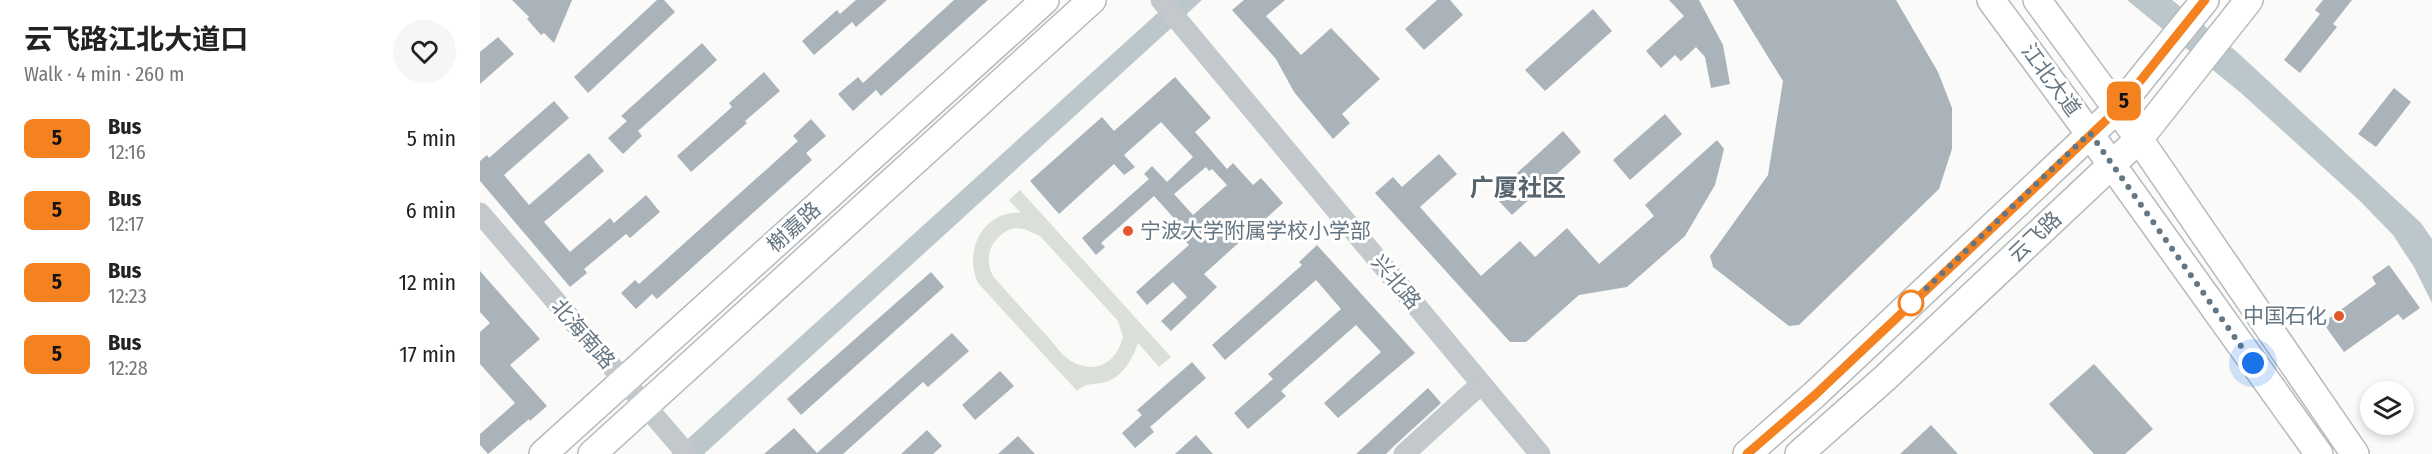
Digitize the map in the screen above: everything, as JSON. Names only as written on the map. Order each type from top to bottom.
[{"type":"main road","name":"榭嘉路","points":[[543,454],[1045,0]]},
{"type":"main road","name":"榭嘉路","points":[[592,454],[650,411],[1092,0]]},
{"type":"main road","name":"江北大道","points":[[1991,0],[2090,133],[2319,454]]},
{"type":"main road","name":"江北大道","points":[[2037,0],[2139,139],[2355,454]]},
{"type":"main road","name":"云飞路","points":[[1747,454],[1815,395],[2090,133],[2117,110],[2205,0]]},
{"type":"main road","name":"云飞路","points":[[1799,454],[1886,378],[2139,139],[2248,2]]},
{"type":"street","name":"兴北路","points":[[1161,0],[1540,454]]},
{"type":"street","name":"北海南路","points":[[480,213],[687,454]]},
{"type":"street","points":[[1404,454],[1481,384]]},
{"type":"shaded area","points":[[1172,0],[1202,0],[704,454],[671,454]]},
{"type":"shaded area","points":[[2127,0],[2172,0],[2236,51],[2421,223],[2432,239],[2432,303],[2414,267],[2393,235],[2360,201],[2241,93]]},
{"type":"shaded area","points":[[1020,190],[1171,357],[1159,367],[1138,343],[1133,356],[1121,373],[1109,381],[1086,385],[1077,391],[978,283],[973,259],[980,235],[996,218],[1021,213],[1009,200]],"holes":[[[1014,228],[1024,229],[1040,236],[1118,321],[1123,337],[1115,354],[1104,364],[1089,367],[1068,359],[993,276],[989,253],[995,241]]]},
{"type":"building","points":[[512,0],[572,0],[554,43],[544,33],[541,35],[527,19],[529,17]]},
{"type":"building","points":[[657,0],[664,0],[675,12],[588,93],[574,77]]},
{"type":"building","points":[[856,0],[887,0],[856,27],[852,22],[814,55],[802,41],[837,10],[840,14]]},
{"type":"building","points":[[954,0],[988,0],[881,96],[876,90],[853,111],[838,94],[858,77],[863,83]]},
{"type":"building","points":[[1244,0],[1285,0],[1266,16],[1301,55],[1331,28],[1380,79],[1342,114],[1350,123],[1333,139],[1294,92],[1276,59],[1232,10]]},
{"type":"building","points":[[1437,0],[1450,0],[1463,15],[1424,50],[1405,29]]},
{"type":"building","points":[[1669,0],[1699,0],[1723,45],[1730,84],[1711,88],[1705,57],[1696,47],[1681,61],[1675,55],[1661,68],[1646,51],[1684,16]]},
{"type":"building","points":[[1733,0],[1896,0],[1938,72],[1952,108],[1952,149],[1939,189],[1799,325],[1789,326],[1713,267],[1710,256],[1768,175],[1783,81]]},
{"type":"building","points":[[2323,0],[2352,0],[2333,24],[2337,27],[2300,73],[2284,60],[2320,14],[2315,10]]},
{"type":"building","points":[[1593,9],[1612,31],[1545,91],[1525,70]]},
{"type":"building","points":[[498,37],[514,54],[480,84],[480,52]]},
{"type":"building","points":[[702,43],[717,60],[638,131],[642,136],[623,154],[608,138],[627,121],[621,116]]},
{"type":"building","points":[[764,72],[780,91],[691,172],[677,156],[732,107],[729,103]]},
{"type":"building","points":[[1175,77],[1211,118],[1195,132],[1227,169],[1233,163],[1253,185],[1261,178],[1283,203],[1204,274],[1217,287],[1171,331],[1161,321],[1187,297],[1173,282],[1147,305],[1136,292],[1189,245],[1176,231],[1181,226],[1154,196],[1101,243],[1105,247],[1096,255],[1082,238],[1149,179],[1144,174],[1152,166],[1167,182],[1193,157],[1161,122],[1124,155],[1135,167],[1124,175],[1114,164],[1059,214],[1030,181],[1102,117],[1114,131]],"holes":[[[1206,167],[1209,171],[1212,169],[1227,185],[1193,215],[1174,194]]]},
{"type":"building","points":[[2394,88],[2411,102],[2376,147],[2358,134]]},
{"type":"building","points":[[554,101],[569,118],[504,175],[529,205],[589,153],[604,171],[544,222],[570,252],[610,218],[614,223],[646,195],[660,212],[630,238],[626,234],[584,269],[587,273],[570,287],[480,181],[480,161],[487,155],[489,158]]},
{"type":"building","points":[[1665,114],[1682,134],[1630,180],[1613,160]]},
{"type":"building","points":[[811,119],[826,136],[806,153],[812,160],[657,299],[652,294],[636,309],[621,293],[635,280],[639,284],[798,141],[793,136]]},
{"type":"building","points":[[1563,131],[1581,152],[1512,215],[1493,195]]},
{"type":"building","points":[[1717,140],[1724,149],[1715,185],[1685,236],[1627,287],[1579,295],[1526,342],[1510,342],[1375,193],[1393,177],[1402,187],[1439,154],[1457,174],[1420,207],[1481,276],[1520,241],[1535,257],[1567,228],[1599,264],[1654,216],[1645,205]]},
{"type":"building","points":[[1317,245],[1415,353],[1338,418],[1324,403],[1381,352],[1356,325],[1281,391],[1286,396],[1248,429],[1234,413],[1273,379],[1268,374],[1341,309],[1316,280],[1225,360],[1212,345],[1302,265],[1299,262]]},
{"type":"building","points":[[2389,265],[2420,308],[2403,320],[2398,314],[2344,352],[2323,323],[2376,284],[2372,277]]},
{"type":"building","points":[[480,271],[540,339],[510,365],[547,406],[488,454],[480,445],[480,434],[515,403],[480,364],[480,332],[490,323],[480,312]]},
{"type":"building","points":[[931,272],[944,287],[801,415],[787,399]]},
{"type":"building","points":[[952,333],[969,351],[928,387],[923,382],[843,454],[764,454],[794,428],[817,453]]},
{"type":"building","points":[[1192,362],[1206,378],[1150,427],[1154,432],[1135,448],[1122,433],[1142,415],[1137,410]]},
{"type":"building","points":[[2094,364],[2153,429],[2125,454],[2094,454],[2049,404]]},
{"type":"building","points":[[1000,371],[1014,386],[975,420],[962,405]]},
{"type":"building","points":[[1428,388],[1441,403],[1386,454],[1356,454]]},
{"type":"building","points":[[1931,425],[1958,454],[1900,454]]},
{"type":"building","points":[[927,430],[942,446],[933,454],[901,454]]},
{"type":"building","points":[[1196,435],[1213,454],[1175,454]]},
{"type":"building","points":[[1018,436],[1035,454],[998,454]]},
{"type":"bus line","name":"5","points":[[1747,454],[1815,395],[2090,133],[2117,110],[2205,0]]},
{"type":"place","name":"宁波大学附属学校小学部","points":[[1128,231]]},
{"type":"place","name":"中国石化","points":[[2339,316]]},
{"type":"district","name":"广厦社区","points":[[1518,188]]},
{"type":"route","points":[[1911,303],[2090,133],[2253,363]]}]
